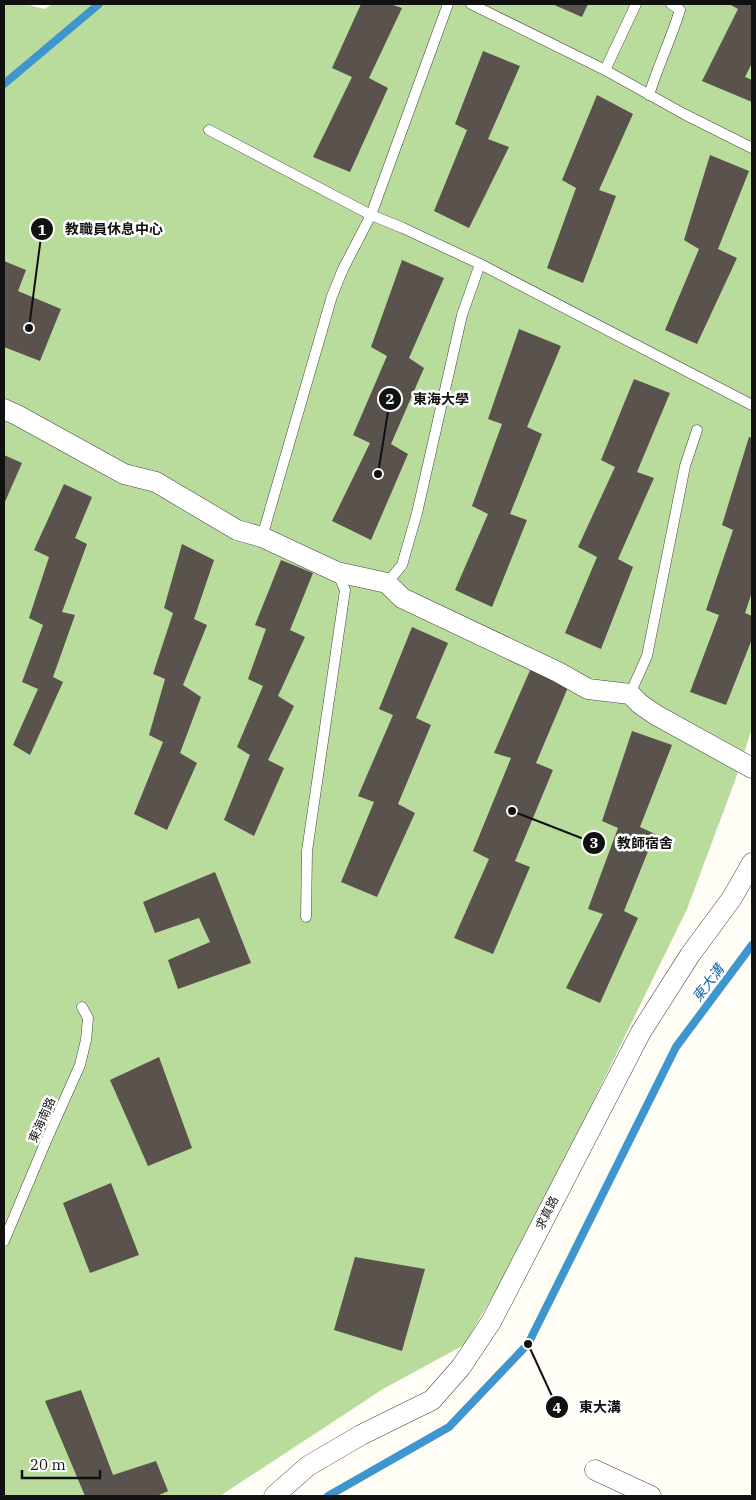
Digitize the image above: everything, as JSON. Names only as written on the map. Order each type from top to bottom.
[{"type":"street","points":[[4,409],[124,474],[156,482],[237,530],[262,537],[337,572],[387,583],[402,598],[558,672],[588,689],[630,694],[656,715],[752,768]]},
{"type":"street","name":"求真路","points":[[274,1496],[308,1466],[362,1435],[432,1400],[461,1367],[491,1322],[640,1032],[690,955],[732,898],[752,863]]},
{"type":"street","points":[[595,1470],[651,1496]]},
{"type":"lane","points":[[262,537],[332,296],[343,269],[371,215],[448,4]]},
{"type":"lane","points":[[470,4],[605,70],[684,114],[752,148]]},
{"type":"lane","points":[[605,70],[636,4]]},
{"type":"lane","points":[[649,95],[680,10],[671,4]]},
{"type":"lane","points":[[209,130],[371,215],[480,264],[752,405]]},
{"type":"lane","points":[[387,583],[402,565],[417,513],[462,316],[480,264]]},
{"type":"lane","points":[[630,694],[647,656],[685,466],[697,430]]},
{"type":"lane","points":[[306,917],[307,850],[345,590],[337,572]]},
{"type":"lane","name":"東海南路","points":[[4,1242],[80,1065],[86,1040],[88,1018],[82,1007]]},
{"type":"green space","points":[[4,4],[26,4],[44,9],[53,4],[752,4],[752,728],[736,778],[687,909],[524,1243],[464,1345],[383,1389],[220,1496],[4,1496]]},
{"type":"building","points":[[361,4],[390,4],[402,8],[369,78],[388,88],[350,172],[313,157],[352,77],[332,68]]},
{"type":"building","points":[[552,4],[588,4],[582,17]]},
{"type":"building","points":[[729,4],[752,4],[752,63],[745,77],[752,80],[752,102],[702,81],[738,9]]},
{"type":"building","points":[[483,51],[520,66],[488,139],[509,147],[469,228],[434,211],[467,130],[455,124]]},
{"type":"building","points":[[597,95],[633,114],[599,190],[616,196],[583,283],[547,268],[576,188],[562,180]]},
{"type":"building","points":[[710,155],[749,171],[718,249],[737,258],[697,344],[665,330],[699,249],[684,240]]},
{"type":"building","points":[[402,260],[444,278],[409,358],[424,368],[391,444],[408,454],[371,540],[332,521],[370,443],[353,435],[387,356],[371,347]]},
{"type":"building","points":[[4,261],[26,270],[18,291],[61,309],[40,361],[4,347]]},
{"type":"building","points":[[519,329],[561,346],[527,427],[542,434],[510,514],[527,520],[492,607],[455,590],[488,514],[472,506],[502,424],[488,419]]},
{"type":"building","points":[[634,379],[670,393],[637,472],[654,478],[618,559],[633,567],[601,649],[565,633],[597,557],[578,547],[615,467],[601,460]]},
{"type":"building","points":[[749,437],[752,438],[752,592],[745,613],[752,616],[752,639],[726,705],[690,692],[719,615],[706,610],[733,530],[722,525]]},
{"type":"building","points":[[4,455],[22,463],[4,504]]},
{"type":"building","points":[[64,484],[92,497],[75,538],[87,544],[62,612],[75,615],[53,677],[63,682],[30,755],[13,745],[38,689],[22,682],[43,625],[29,618],[49,557],[34,550]]},
{"type":"building","points":[[182,544],[214,560],[194,619],[207,625],[183,685],[201,697],[180,753],[197,763],[167,830],[134,814],[163,742],[149,735],[165,679],[153,674],[173,613],[164,608]]},
{"type":"building","points":[[281,560],[313,573],[290,630],[305,637],[278,696],[294,706],[268,760],[284,768],[254,836],[224,820],[250,755],[237,747],[263,686],[248,679],[266,629],[255,625]]},
{"type":"building","points":[[412,627],[448,643],[416,718],[431,725],[398,804],[415,813],[377,897],[341,882],[374,802],[358,796],[393,715],[379,709]]},
{"type":"building","points":[[531,668],[569,685],[536,763],[553,770],[515,861],[530,867],[493,954],[454,938],[489,859],[473,851],[511,758],[494,753]]},
{"type":"building","points":[[632,731],[672,745],[640,827],[655,834],[624,911],[638,918],[600,1003],[566,988],[603,914],[588,909],[618,828],[602,821]]},
{"type":"building","points":[[215,872],[251,963],[178,989],[168,960],[210,942],[199,918],[155,933],[143,902]]},
{"type":"building","points":[[159,1057],[192,1148],[148,1166],[110,1080]]},
{"type":"building","points":[[111,1183],[139,1255],[90,1273],[63,1203]]},
{"type":"building","points":[[355,1257],[425,1269],[402,1351],[334,1330]]},
{"type":"building","points":[[81,1390],[113,1475],[156,1461],[168,1491],[157,1496],[85,1496],[45,1401]]},
{"type":"waterway","points":[[4,84],[99,4]]},
{"type":"waterway","name":"東大溝","points":[[328,1496],[449,1427],[528,1344],[676,1047],[752,945]]},
{"type":"place","name":"教職員休息中心","points":[[29,328]]},
{"type":"place","name":"東海大學","points":[[378,474]]},
{"type":"place","name":"教師宿舍","points":[[512,811]]},
{"type":"place","name":"東大溝","points":[[528,1344]]}]
